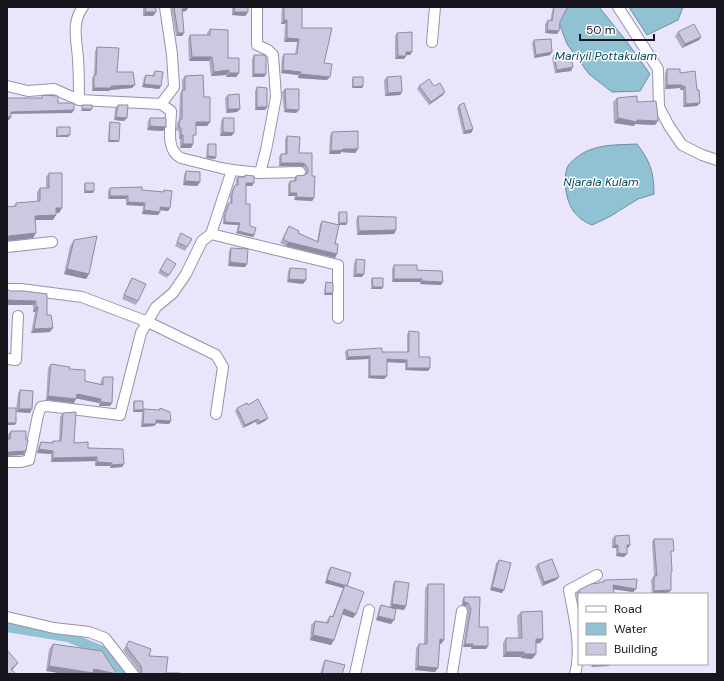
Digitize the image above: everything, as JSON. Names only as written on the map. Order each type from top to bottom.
[{"type":"street","points":[[79,100],[78,58],[75,31],[78,16],[83,7]]},
{"type":"street","points":[[161,104],[174,87],[172,54],[165,7]]},
{"type":"street","points":[[257,7],[256,45],[268,50],[273,55],[276,97],[260,173]]},
{"type":"street","points":[[432,42],[435,7]]},
{"type":"street","points":[[618,7],[658,69],[659,107],[669,126],[682,145],[702,155],[717,160]]},
{"type":"street","points":[[7,86],[28,91],[54,89],[79,100],[161,104],[171,111],[171,145],[176,156],[232,170],[260,173],[300,172]]},
{"type":"street","points":[[7,462],[21,462],[29,460],[38,414],[41,408],[47,406],[120,416],[141,333],[156,307],[173,293],[186,274],[202,241],[211,234],[232,170]]},
{"type":"street","points":[[211,234],[338,264],[338,318]]},
{"type":"street","points":[[7,247],[52,242]]},
{"type":"street","points":[[7,289],[21,289],[82,297],[148,322],[216,355],[223,367],[216,414]]},
{"type":"street","points":[[7,359],[16,360],[18,316]]},
{"type":"street","points":[[575,674],[577,666],[577,628],[569,590],[597,575]]},
{"type":"street","points":[[355,674],[369,610]]},
{"type":"street","points":[[452,674],[462,611]]},
{"type":"street","points":[[7,617],[54,628],[89,632],[105,638],[133,674]]},
{"type":"water","name":"Mariyil Pottakulam","points":[[568,7],[599,7],[650,74],[640,91],[612,92],[589,74],[567,44],[559,23]]},
{"type":"water","points":[[629,7],[683,7],[678,20],[647,35]]},
{"type":"water","name":"Njarala Kulam","points":[[637,144],[648,161],[652,173],[654,194],[638,199],[609,217],[592,225],[583,220],[572,209],[567,197],[565,177],[568,166],[579,156],[591,149],[610,145]]},
{"type":"building","points":[[146,7],[156,7],[156,12],[145,12]]},
{"type":"building","points":[[174,7],[188,7],[182,9],[184,33],[178,33]]},
{"type":"building","points":[[235,7],[248,7],[248,12],[234,12]]},
{"type":"building","points":[[284,7],[302,7],[302,28],[332,28],[324,63],[332,64],[330,77],[300,74],[301,72],[283,70],[284,54],[297,54],[299,39],[287,38],[287,20],[284,20]]},
{"type":"building","points":[[554,7],[568,7],[560,22],[559,31],[547,30],[548,20],[552,21]]},
{"type":"building","points":[[694,24],[701,37],[685,44],[678,32]]},
{"type":"building","points":[[210,29],[228,30],[228,58],[239,58],[239,73],[229,73],[229,70],[214,72],[212,57],[192,57],[190,35],[210,35]]},
{"type":"building","points":[[412,32],[412,52],[406,52],[406,56],[398,56],[397,33]]},
{"type":"building","points":[[551,39],[552,52],[536,55],[534,40]]},
{"type":"building","points":[[97,47],[119,48],[117,72],[133,72],[135,85],[111,86],[111,88],[94,88]]},
{"type":"building","points":[[570,53],[573,67],[557,70],[554,55]]},
{"type":"building","points":[[254,55],[266,55],[266,74],[254,74]]},
{"type":"building","points":[[667,69],[680,69],[680,73],[695,71],[700,103],[686,104],[685,86],[667,85]]},
{"type":"building","points":[[155,71],[163,72],[161,86],[144,84],[146,75],[154,76]]},
{"type":"building","points":[[203,75],[204,97],[210,97],[210,122],[196,122],[196,135],[193,135],[193,144],[183,144],[183,135],[181,135],[181,128],[179,127],[180,119],[182,119],[182,90],[185,90],[185,76]]},
{"type":"building","points":[[401,76],[402,92],[388,93],[387,77]]},
{"type":"building","points":[[353,77],[363,77],[363,86],[353,87]]},
{"type":"building","points":[[429,79],[434,86],[440,83],[445,92],[431,102],[419,86]]},
{"type":"building","points":[[257,87],[267,88],[267,107],[257,107]]},
{"type":"building","points":[[285,89],[299,89],[299,110],[286,109]]},
{"type":"building","points":[[239,94],[240,109],[228,109],[228,95]]},
{"type":"building","points":[[42,95],[58,96],[58,103],[74,103],[74,110],[11,112],[11,117],[7,117],[7,98],[42,98]]},
{"type":"building","points":[[637,96],[637,102],[656,101],[658,121],[637,120],[637,122],[618,118],[617,98]]},
{"type":"building","points":[[464,103],[473,129],[465,131],[459,105]]},
{"type":"building","points":[[82,105],[92,105],[92,109],[82,109]]},
{"type":"building","points":[[118,105],[128,105],[127,118],[116,117]]},
{"type":"building","points":[[150,118],[166,118],[166,127],[150,126]]},
{"type":"building","points":[[223,118],[234,118],[234,133],[223,132]]},
{"type":"building","points":[[110,122],[120,123],[119,141],[109,140]]},
{"type":"building","points":[[57,127],[70,127],[70,135],[57,136]]},
{"type":"building","points":[[358,131],[358,149],[331,151],[332,132]]},
{"type":"building","points":[[287,136],[300,137],[299,153],[312,153],[312,176],[315,176],[314,198],[296,197],[297,193],[290,193],[290,181],[296,181],[296,176],[305,175],[308,173],[308,169],[305,164],[302,163],[281,163],[281,154],[287,154]]},
{"type":"building","points":[[208,144],[216,144],[216,157],[208,156]]},
{"type":"building","points":[[186,171],[200,172],[200,182],[185,181]]},
{"type":"building","points":[[49,173],[62,173],[62,208],[56,208],[56,215],[35,216],[36,233],[9,236],[7,238],[7,207],[16,206],[16,203],[40,201],[40,188],[49,188]]},
{"type":"building","points":[[245,175],[254,176],[254,183],[246,183],[246,204],[250,204],[250,226],[256,228],[254,235],[238,231],[240,223],[225,222],[225,215],[229,203],[232,203],[232,194],[235,185],[238,185],[238,177],[245,177]]},
{"type":"building","points":[[85,183],[94,183],[94,191],[85,191]]},
{"type":"building","points":[[142,187],[142,190],[164,192],[164,190],[172,191],[170,208],[160,207],[160,212],[144,210],[145,203],[128,202],[128,196],[110,196],[110,188]]},
{"type":"building","points":[[339,212],[347,212],[347,223],[339,223]]},
{"type":"building","points":[[358,216],[396,217],[396,230],[359,231]]},
{"type":"building","points":[[322,221],[339,225],[335,244],[338,244],[337,254],[288,242],[283,239],[289,226],[299,231],[298,233],[318,242]]},
{"type":"building","points":[[181,233],[192,239],[187,247],[177,242]]},
{"type":"building","points":[[97,236],[89,274],[67,269],[74,240]]},
{"type":"building","points":[[231,248],[248,249],[247,264],[230,262]]},
{"type":"building","points":[[167,258],[176,264],[169,275],[160,270]]},
{"type":"building","points":[[356,259],[365,260],[364,274],[356,274]]},
{"type":"building","points":[[394,265],[417,265],[417,270],[442,271],[443,282],[422,281],[422,279],[394,279]]},
{"type":"building","points":[[290,268],[306,269],[306,280],[289,279]]},
{"type":"building","points":[[132,278],[146,284],[138,301],[124,295]]},
{"type":"building","points":[[372,278],[383,278],[383,287],[373,287]]},
{"type":"building","points":[[326,282],[333,283],[333,293],[325,293]]},
{"type":"building","points":[[7,289],[10,291],[47,294],[47,315],[51,315],[53,328],[34,329],[38,307],[36,307],[36,301],[7,300]]},
{"type":"building","points":[[409,331],[419,332],[419,357],[430,357],[430,368],[407,368],[407,360],[387,359],[387,376],[370,376],[370,356],[348,357],[347,350],[382,348],[382,352],[409,352]]},
{"type":"building","points":[[51,364],[70,367],[69,369],[85,370],[85,381],[103,385],[103,377],[113,377],[112,403],[101,402],[101,399],[77,394],[76,399],[48,396]]},
{"type":"building","points":[[20,390],[33,391],[32,409],[19,409]]},
{"type":"building","points":[[258,399],[268,418],[259,422],[258,419],[245,425],[237,408],[247,403],[248,405]]},
{"type":"building","points":[[134,401],[143,401],[143,410],[134,410]]},
{"type":"building","points":[[7,408],[16,408],[16,423],[7,423]]},
{"type":"building","points":[[160,408],[170,412],[171,421],[156,420],[156,424],[143,424],[144,409],[160,410]]},
{"type":"building","points":[[76,412],[74,443],[88,442],[88,448],[123,449],[124,464],[112,465],[112,463],[97,462],[97,457],[53,458],[53,451],[39,449],[41,442],[53,443],[53,441],[61,441],[63,413]]},
{"type":"building","points":[[11,431],[26,431],[26,440],[28,440],[26,451],[7,453],[7,439],[10,439]]},
{"type":"building","points":[[629,535],[630,545],[627,545],[627,554],[618,553],[618,545],[615,545],[615,536]]},
{"type":"building","points":[[654,539],[673,539],[674,551],[671,551],[671,590],[654,591],[654,576],[657,576]]},
{"type":"building","points":[[552,559],[559,577],[544,582],[538,564]]},
{"type":"building","points":[[499,560],[511,563],[504,590],[492,587]]},
{"type":"building","points":[[331,567],[351,573],[347,586],[327,580]]},
{"type":"building","points":[[637,579],[636,589],[613,585],[614,593],[579,593],[579,590],[591,584],[604,582],[604,580]]},
{"type":"building","points":[[395,581],[409,583],[406,606],[392,604]]},
{"type":"building","points":[[428,584],[444,584],[444,640],[440,639],[438,668],[418,666],[419,644],[427,644]]},
{"type":"building","points":[[345,585],[364,592],[356,614],[344,609],[334,640],[313,635],[315,621],[328,623],[330,616],[333,617]]},
{"type":"building","points":[[464,597],[480,597],[479,627],[488,627],[488,646],[473,646],[473,644],[465,644],[471,609],[468,603],[464,602]]},
{"type":"building","points":[[381,605],[396,609],[394,620],[378,616]]},
{"type":"building","points":[[542,611],[543,639],[536,639],[536,654],[506,652],[506,638],[522,638],[521,612]]},
{"type":"building","points":[[129,641],[151,649],[149,656],[168,657],[166,673],[180,674],[141,674],[141,666],[126,646]]},
{"type":"building","points":[[53,644],[102,651],[117,674],[94,669],[93,673],[49,666]]},
{"type":"building","points":[[7,650],[18,663],[11,669],[16,674],[7,674]]},
{"type":"building","points":[[325,660],[345,665],[342,674],[322,674]]},
{"type":"waterway","points":[[7,627],[68,637],[105,652],[122,674]]}]
